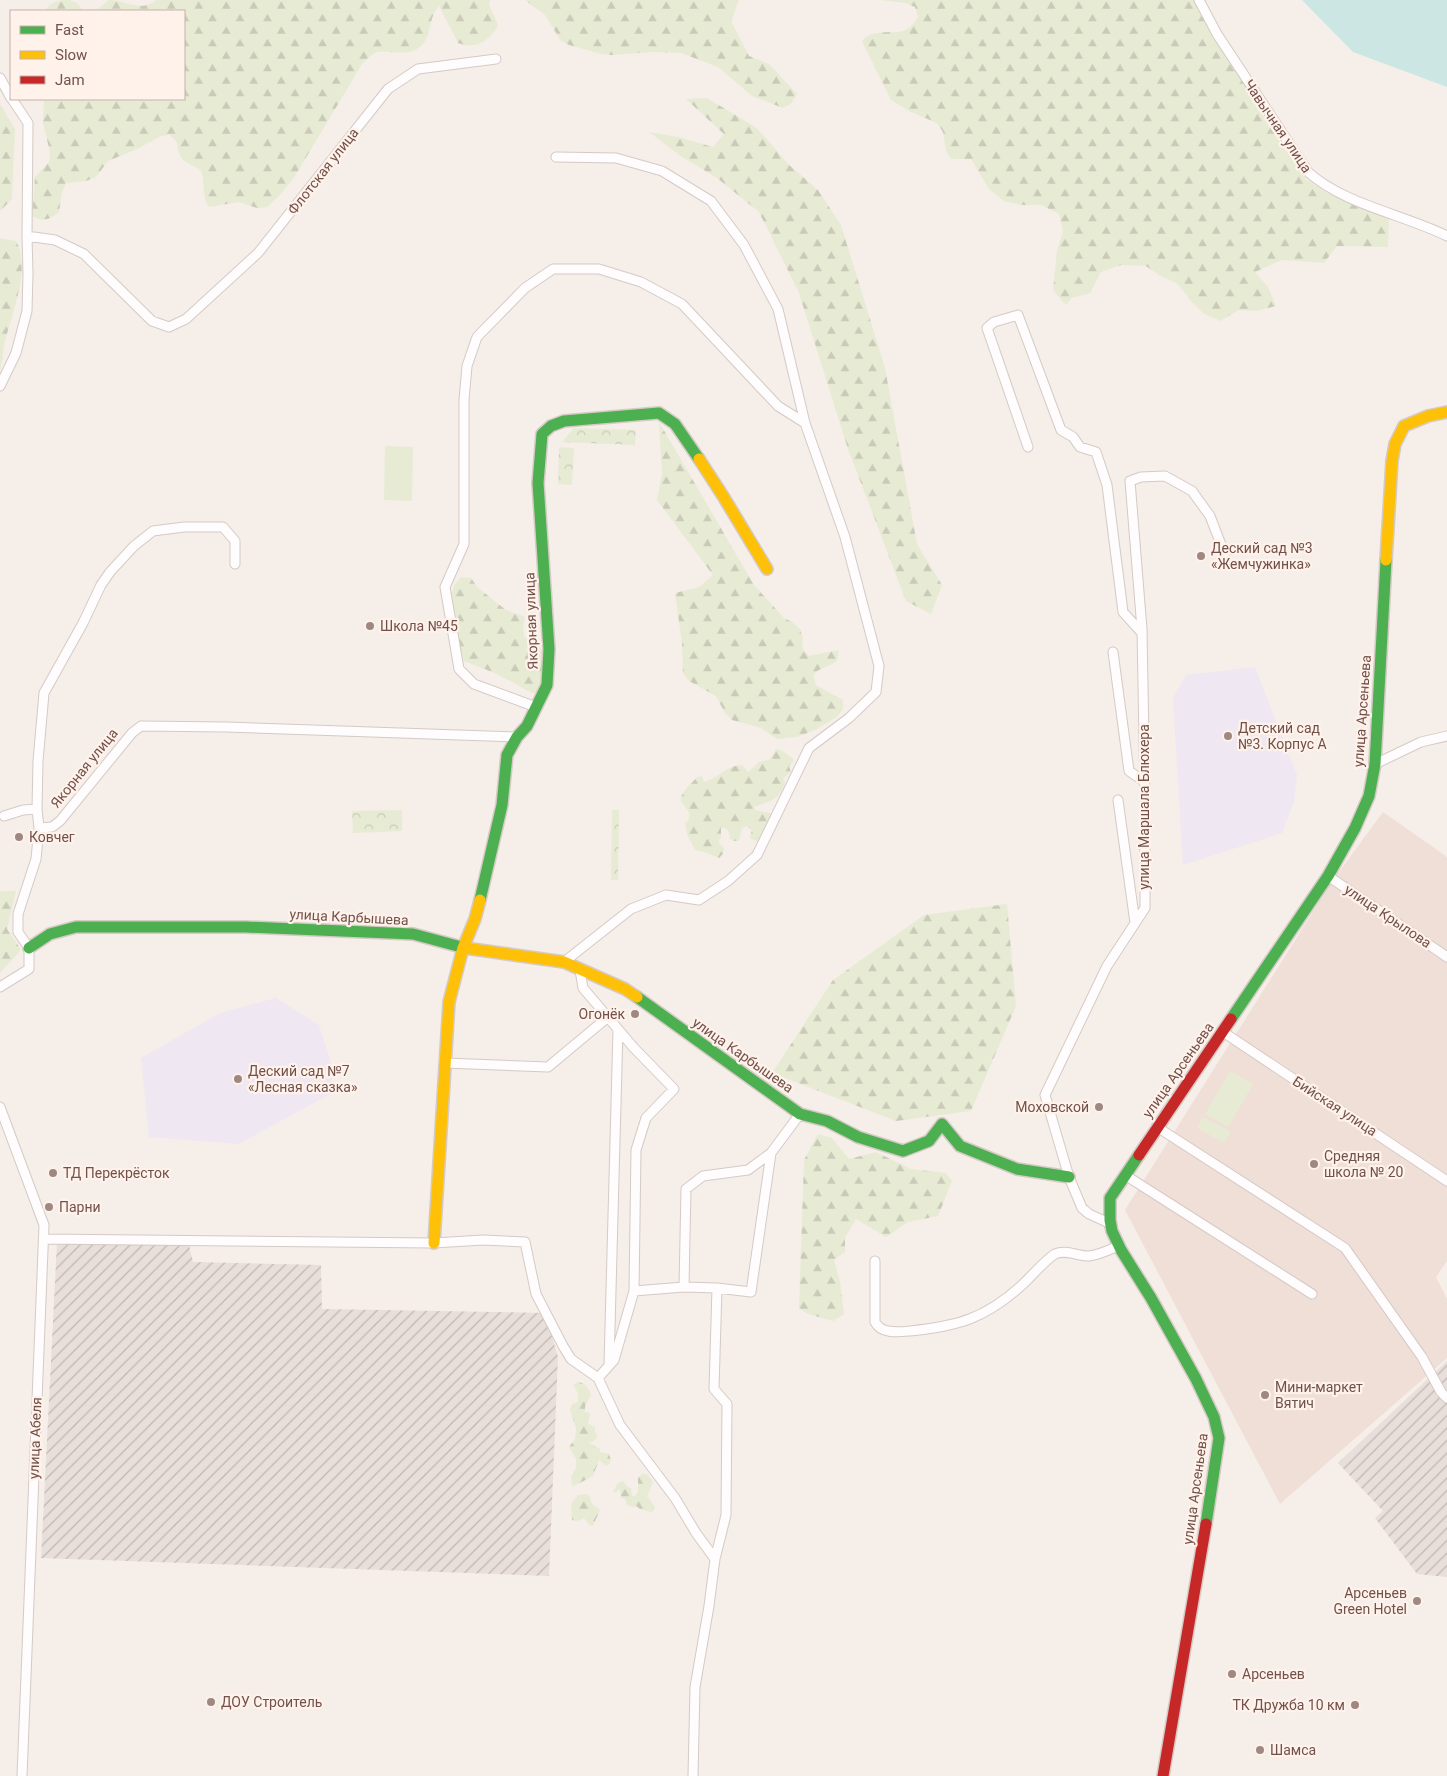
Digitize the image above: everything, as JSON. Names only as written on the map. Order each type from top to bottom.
[{"type":"street","name":"Чавычная улица","points":[[1199,0],[1217,34],[1308,172],[1320,182],[1355,200],[1410,219],[1447,236]]},
{"type":"street","name":"Флотская улица","points":[[27,236],[55,240],[84,254],[152,321],[169,327],[186,319],[258,253],[388,89],[418,69],[496,59]]},
{"type":"street","points":[[0,78],[10,95]]},
{"type":"street","points":[[0,386],[16,353],[27,311],[28,123],[13,100]]},
{"type":"street","points":[[556,157],[616,158],[662,170],[711,201],[744,245],[778,309],[805,423],[845,537],[880,666],[876,692],[849,718],[809,748],[757,855],[728,881],[699,900],[666,895],[630,909],[564,962]]},
{"type":"street","points":[[536,707],[474,684],[459,669],[445,587],[464,544],[464,400],[468,366],[476,337],[525,288],[553,269],[599,268],[641,282],[682,304],[778,406],[805,423]]},
{"type":"street","points":[[1028,447],[987,328],[994,322],[1018,315],[1061,430],[1073,437],[1080,447],[1096,452],[1107,485],[1123,612],[1142,633]]},
{"type":"street","name":"улица Арсеньева","points":[[1163,1776],[1219,1438],[1212,1412],[1200,1385],[1118,1246],[1109,1223],[1108,1210],[1110,1198],[1328,876],[1355,828],[1369,796],[1375,764],[1392,461],[1395,444],[1404,426],[1428,416],[1447,412]]},
{"type":"street","name":"Якорная улица","points":[[39,828],[52,827],[60,822],[132,733],[141,726],[226,727],[517,738],[527,726],[547,685],[549,649],[538,483],[542,434],[551,426],[564,421],[659,413],[675,424],[723,496],[767,569]]},
{"type":"street","name":"улица Маршала Блюхера","points":[[1109,1223],[1089,1214],[1082,1208],[1069,1177],[1045,1095],[1107,966],[1145,908],[1142,633],[1130,481],[1141,477],[1164,476],[1192,491],[1210,516],[1224,555]]},
{"type":"street","name":"Якорная улица","points":[[29,948],[18,932],[18,914],[36,859],[39,828],[37,809],[38,761],[44,693],[83,623],[101,585],[110,572],[134,546],[153,531],[184,527],[223,527],[235,541],[235,564]]},
{"type":"street","points":[[1114,652],[1129,771],[1145,782]]},
{"type":"street","points":[[1375,764],[1421,742],[1447,736]]},
{"type":"street","points":[[434,1243],[449,1002],[463,948],[475,919],[502,805],[507,755],[517,738]]},
{"type":"street","points":[[1118,800],[1135,923]]},
{"type":"street","points":[[4,816],[22,810],[37,809]]},
{"type":"street","name":"улица Крылова","points":[[1328,876],[1447,957]]},
{"type":"street","name":"улица Карбышева","points":[[29,948],[50,934],[76,926],[246,927],[413,934],[463,948],[564,962],[625,989],[800,1114]]},
{"type":"street","points":[[0,987],[29,969],[29,948]]},
{"type":"street","points":[[580,970],[583,988],[674,1089],[646,1118],[636,1150],[634,1291],[614,1360],[598,1378]]},
{"type":"street","points":[[445,1063],[548,1067],[608,1017]]},
{"type":"street","points":[[609,1365],[618,1028]]},
{"type":"street","name":"Бийская улица","points":[[1223,1032],[1447,1181]]},
{"type":"street","name":"улица Абеля","points":[[0,1107],[44,1225],[22,1776]]},
{"type":"street","points":[[684,1287],[686,1189],[703,1176],[748,1170],[771,1153],[800,1114],[827,1121],[858,1137],[903,1151],[929,1140],[942,1124],[960,1146],[1016,1169],[1069,1177]]},
{"type":"street","points":[[1158,1127],[1345,1248],[1422,1357],[1441,1392],[1447,1398]]},
{"type":"street","points":[[634,1291],[684,1287],[751,1292],[771,1153]]},
{"type":"street","points":[[1125,1175],[1312,1294]]},
{"type":"street","points":[[44,1238],[434,1243],[483,1240],[525,1242],[536,1294],[571,1359],[598,1378],[620,1425],[674,1498],[715,1559]]},
{"type":"street","points":[[875,1262],[875,1322],[883,1330],[902,1331],[968,1321],[1008,1298],[1035,1274],[1050,1257],[1057,1254],[1066,1252],[1089,1256],[1118,1246]]},
{"type":"street","points":[[693,1776],[694,1695],[715,1559],[726,1516],[727,1404],[714,1389],[717,1288]]},
{"type":"shaded area","name":"Детский сад №3. Корпус А","points":[[1255,667],[1297,775],[1294,802],[1282,833],[1183,865],[1173,698],[1186,675]]},
{"type":"shaded area","points":[[1383,812],[1447,857],[1447,1261],[1436,1277],[1447,1299],[1447,1358],[1280,1504],[1125,1210],[1333,880]]},
{"type":"shaded area","name":"Деский сад №7 «Лесная сказка»","points":[[276,998],[319,1025],[332,1066],[332,1093],[239,1144],[149,1137],[141,1058],[220,1013]]},
{"type":"shaded area","points":[[57,1243],[189,1245],[193,1262],[321,1265],[322,1309],[545,1313],[558,1357],[549,1576],[41,1558]]},
{"type":"shaded area","points":[[1447,1361],[1447,1577],[1417,1574],[1375,1518],[1383,1511],[1338,1463]]},
{"type":"green space","points":[[62,0],[70,0],[77,3],[83,10],[46,10],[49,5]]},
{"type":"green space","points":[[109,0],[139,6],[151,4],[156,0],[490,0],[489,5],[498,25],[491,36],[481,43],[464,45],[458,43],[439,6],[433,15],[427,38],[417,49],[405,53],[382,51],[371,56],[362,64],[295,176],[282,193],[267,207],[257,208],[239,202],[209,207],[205,198],[201,170],[181,157],[177,142],[170,135],[161,136],[137,149],[108,161],[96,177],[86,181],[66,183],[62,192],[59,212],[52,217],[39,219],[32,216],[35,177],[49,162],[50,152],[43,123],[44,100],[185,100],[185,10],[92,10],[104,5]]},
{"type":"green space","points":[[525,0],[739,0],[731,21],[749,56],[769,64],[797,94],[791,104],[783,108],[752,96],[718,67],[681,53],[652,52],[612,55],[601,54],[569,45],[561,41],[545,15]]},
{"type":"green space","points":[[880,0],[1194,0],[1269,126],[1306,179],[1325,192],[1389,217],[1388,247],[1337,246],[1324,263],[1282,260],[1255,272],[1268,287],[1276,306],[1256,311],[1238,310],[1221,321],[1204,314],[1178,284],[1146,266],[1121,265],[1101,272],[1090,293],[1072,298],[1066,305],[1053,290],[1057,250],[1063,232],[1059,214],[1041,205],[1022,205],[1004,201],[989,189],[971,159],[951,159],[946,151],[943,132],[937,123],[909,111],[891,100],[862,41],[872,34],[903,31],[909,28],[918,17],[915,7],[905,3]]},
{"type":"green space","points":[[707,98],[757,128],[788,164],[818,190],[841,225],[885,368],[917,544],[942,585],[931,614],[906,601],[848,449],[799,293],[759,212],[717,178],[679,155],[649,132],[678,137],[713,147],[724,134],[686,99]]},
{"type":"green space","points":[[0,104],[15,129],[12,199],[0,211]]},
{"type":"green space","points":[[0,238],[16,241],[22,265],[19,292],[4,345],[0,372]]},
{"type":"green space","points":[[659,422],[754,585],[784,618],[800,629],[803,639],[802,648],[809,656],[839,650],[837,661],[813,675],[816,685],[843,700],[843,709],[837,717],[815,730],[797,737],[777,739],[761,728],[732,720],[725,713],[716,696],[689,681],[683,674],[682,643],[675,593],[699,587],[713,575],[657,500],[662,474]]},
{"type":"green space","points":[[574,428],[636,430],[635,445],[562,442]]},
{"type":"green space","points":[[385,446],[413,447],[412,501],[384,500]]},
{"type":"green space","points":[[559,447],[574,448],[572,485],[558,484]]},
{"type":"green space","points":[[461,577],[471,578],[477,587],[506,610],[525,617],[523,626],[524,636],[547,655],[543,683],[534,694],[495,673],[464,661],[456,641],[452,593],[454,585]]},
{"type":"green space","points":[[776,749],[783,751],[793,759],[793,762],[789,766],[791,772],[783,779],[785,782],[783,788],[777,797],[754,807],[755,810],[774,814],[759,842],[751,839],[752,830],[747,826],[742,828],[739,841],[730,839],[728,831],[721,827],[721,837],[718,842],[724,848],[723,854],[719,858],[695,850],[687,834],[685,823],[690,815],[681,801],[686,789],[697,777],[702,776],[704,782],[737,766],[742,765],[748,772],[759,762],[770,759]]},
{"type":"green space","points":[[402,810],[402,831],[353,833],[352,811]]},
{"type":"green space","points":[[612,810],[619,810],[618,880],[611,880]]},
{"type":"green space","points":[[0,891],[16,891],[7,929],[21,950],[0,973]]},
{"type":"green space","points":[[1007,904],[1016,1006],[971,1111],[896,1121],[772,1073],[833,980],[924,915]]},
{"type":"green space","points":[[1230,1071],[1253,1084],[1228,1127],[1205,1114]]},
{"type":"green space","points":[[1203,1117],[1231,1132],[1224,1143],[1197,1128]]},
{"type":"green space","points":[[818,1134],[832,1138],[849,1159],[876,1152],[911,1169],[946,1173],[952,1181],[938,1216],[908,1222],[886,1237],[856,1219],[845,1238],[845,1252],[834,1260],[840,1282],[844,1314],[833,1321],[808,1314],[799,1308],[804,1160]]},
{"type":"green space","points":[[577,1382],[586,1386],[591,1395],[585,1406],[585,1413],[588,1412],[590,1414],[588,1424],[595,1427],[595,1432],[598,1435],[595,1440],[589,1443],[600,1449],[600,1452],[609,1454],[611,1460],[606,1466],[599,1460],[593,1476],[574,1486],[572,1485],[571,1477],[576,1468],[576,1459],[569,1447],[575,1439],[576,1428],[570,1410],[572,1404],[578,1402],[578,1393],[573,1385]]},
{"type":"green space","points":[[643,1473],[648,1475],[653,1482],[647,1496],[655,1507],[654,1511],[651,1512],[636,1506],[627,1505],[625,1499],[621,1498],[620,1489],[613,1492],[618,1483],[623,1481],[631,1488],[632,1496],[635,1496],[638,1492],[638,1478]]},
{"type":"green space","points":[[578,1495],[589,1495],[592,1504],[600,1510],[593,1526],[589,1525],[584,1518],[577,1521],[572,1520],[571,1504]]},
{"type":"water","points":[[1302,0],[1447,0],[1447,87],[1353,52]]},
{"type":"traffic: fast","points":[[480,900],[502,805],[507,755],[517,737],[527,726],[547,685],[549,649],[538,483],[542,434],[551,426],[564,421],[659,413],[675,424],[699,459]]},
{"type":"traffic: fast","points":[[1231,1019],[1328,876],[1355,828],[1369,796],[1375,764],[1386,560]]},
{"type":"traffic: fast","points":[[29,948],[50,934],[76,927],[246,927],[413,934],[465,948]]},
{"type":"traffic: fast","points":[[637,997],[800,1114],[827,1121],[858,1137],[903,1151],[929,1141],[942,1124],[960,1146],[1017,1169],[1069,1177]]},
{"type":"traffic: fast","points":[[1139,1155],[1110,1198],[1110,1220],[1112,1231],[1121,1250],[1151,1298],[1196,1379],[1214,1417],[1219,1438],[1206,1524]]},
{"type":"traffic: slow","points":[[1386,560],[1392,461],[1395,444],[1404,426],[1428,416],[1447,412]]},
{"type":"traffic: slow","points":[[699,459],[767,569]]},
{"type":"traffic: slow","points":[[434,1243],[449,1002],[463,948],[475,919],[480,900]]},
{"type":"traffic: slow","points":[[465,948],[564,962],[625,989],[637,997]]},
{"type":"traffic: jam","points":[[1139,1155],[1231,1019]]},
{"type":"traffic: jam","points":[[1163,1776],[1206,1524]]},
{"type":"place","name":"Деский сад №3 «Жемчужинка»","points":[[1201,556]]},
{"type":"place","name":"Школа №45","points":[[370,626]]},
{"type":"place","name":"Детский сад №3. Корпус А","points":[[1228,736]]},
{"type":"place","name":"Ковчег","points":[[19,837]]},
{"type":"place","name":"Огонёк","points":[[635,1014]]},
{"type":"place","name":"Деский сад №7 «Лесная сказка»","points":[[238,1079]]},
{"type":"place","name":"Моховской","points":[[1099,1107]]},
{"type":"place","name":"Средняя школа № 20","points":[[1314,1164]]},
{"type":"place","name":"ТД Перекрёсток","points":[[53,1173]]},
{"type":"place","name":"Парни","points":[[49,1207]]},
{"type":"place","name":"Мини-маркет Вятич","points":[[1265,1395]]},
{"type":"place","name":"Арсеньев Green Hotel","points":[[1417,1601]]},
{"type":"place","name":"Арсеньев","points":[[1232,1674]]},
{"type":"place","name":"ДОУ Строитель","points":[[211,1702]]},
{"type":"place","name":"ТК Дружба 10 км","points":[[1355,1705]]},
{"type":"place","name":"Шамса","points":[[1260,1750]]}]
